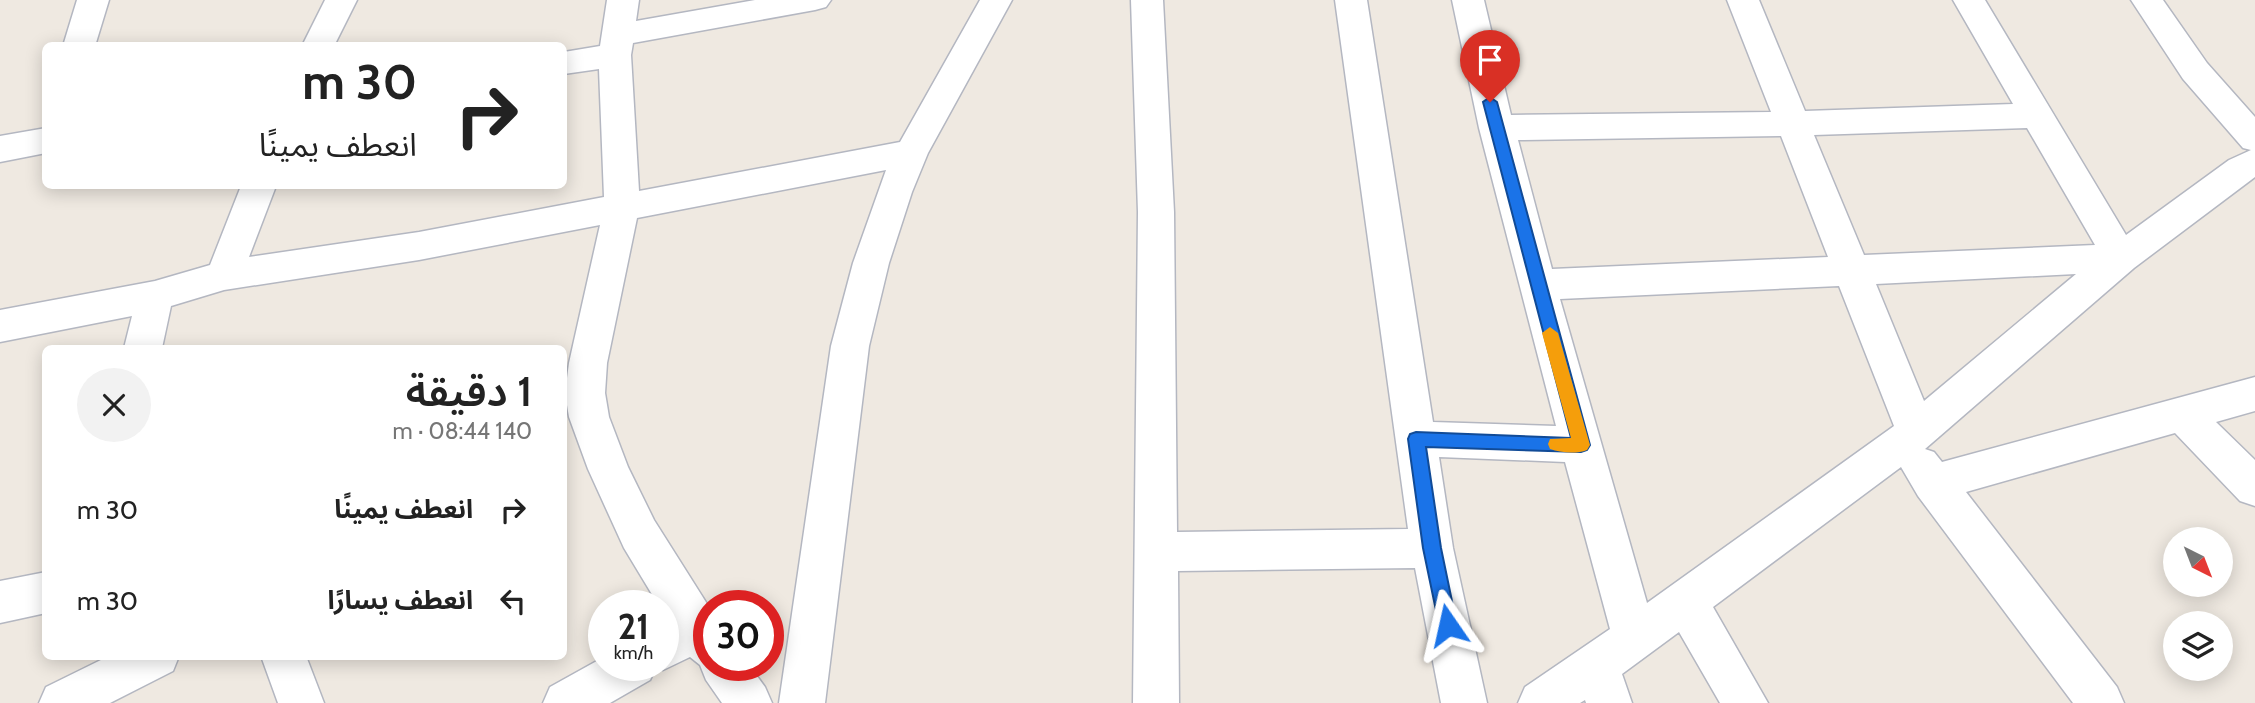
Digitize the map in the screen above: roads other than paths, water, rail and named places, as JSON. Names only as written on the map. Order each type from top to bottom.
[{"type":"street","points":[[80,42],[93,0]]},
{"type":"street","points":[[320,42],[341,0]]},
{"type":"street","points":[[567,61],[618,30],[815,0]]},
{"type":"street","points":[[802,703],[850,346],[871,263],[894,192],[911,153],[996,0]]},
{"type":"street","points":[[1147,0],[1156,212],[1156,703]]},
{"type":"street","points":[[1351,0],[1432,548],[1464,703]]},
{"type":"street","points":[[1468,0],[1496,128],[1537,285],[1635,638]]},
{"type":"street","points":[[1743,0],[1851,272],[1910,436],[1933,483],[2101,703]]},
{"type":"street","points":[[1969,0],[2121,258]]},
{"type":"street","points":[[2147,0],[2195,71],[2255,139]]},
{"type":"street","points":[[618,30],[622,207],[576,369],[585,393],[589,417],[608,469],[693,637]]},
{"type":"street","points":[[1496,128],[1793,124],[2038,115]]},
{"type":"street","points":[[0,149],[42,142]]},
{"type":"street","points":[[0,326],[155,296],[224,275],[419,246],[911,153]]},
{"type":"street","points":[[1541,703],[1603,684],[1635,638],[1910,436],[2121,258],[2189,205],[2255,162]]},
{"type":"street","points":[[224,275],[257,189]]},
{"type":"street","points":[[1537,285],[2121,258]]},
{"type":"street","points":[[144,345],[155,296]]},
{"type":"street","points":[[1933,483],[2255,394]]},
{"type":"street","points":[[2182,414],[2255,488]]},
{"type":"street","points":[[1416,439],[1581,445]]},
{"type":"street","points":[[1157,552],[1432,548]]},
{"type":"street","points":[[0,602],[42,593]]},
{"type":"street","points":[[1685,600],[1745,703]]},
{"type":"street","points":[[62,703],[149,660]]},
{"type":"street","points":[[285,660],[301,703]]},
{"type":"street","points":[[566,703],[605,681]]},
{"type":"street","points":[[729,681],[749,703]]}]
